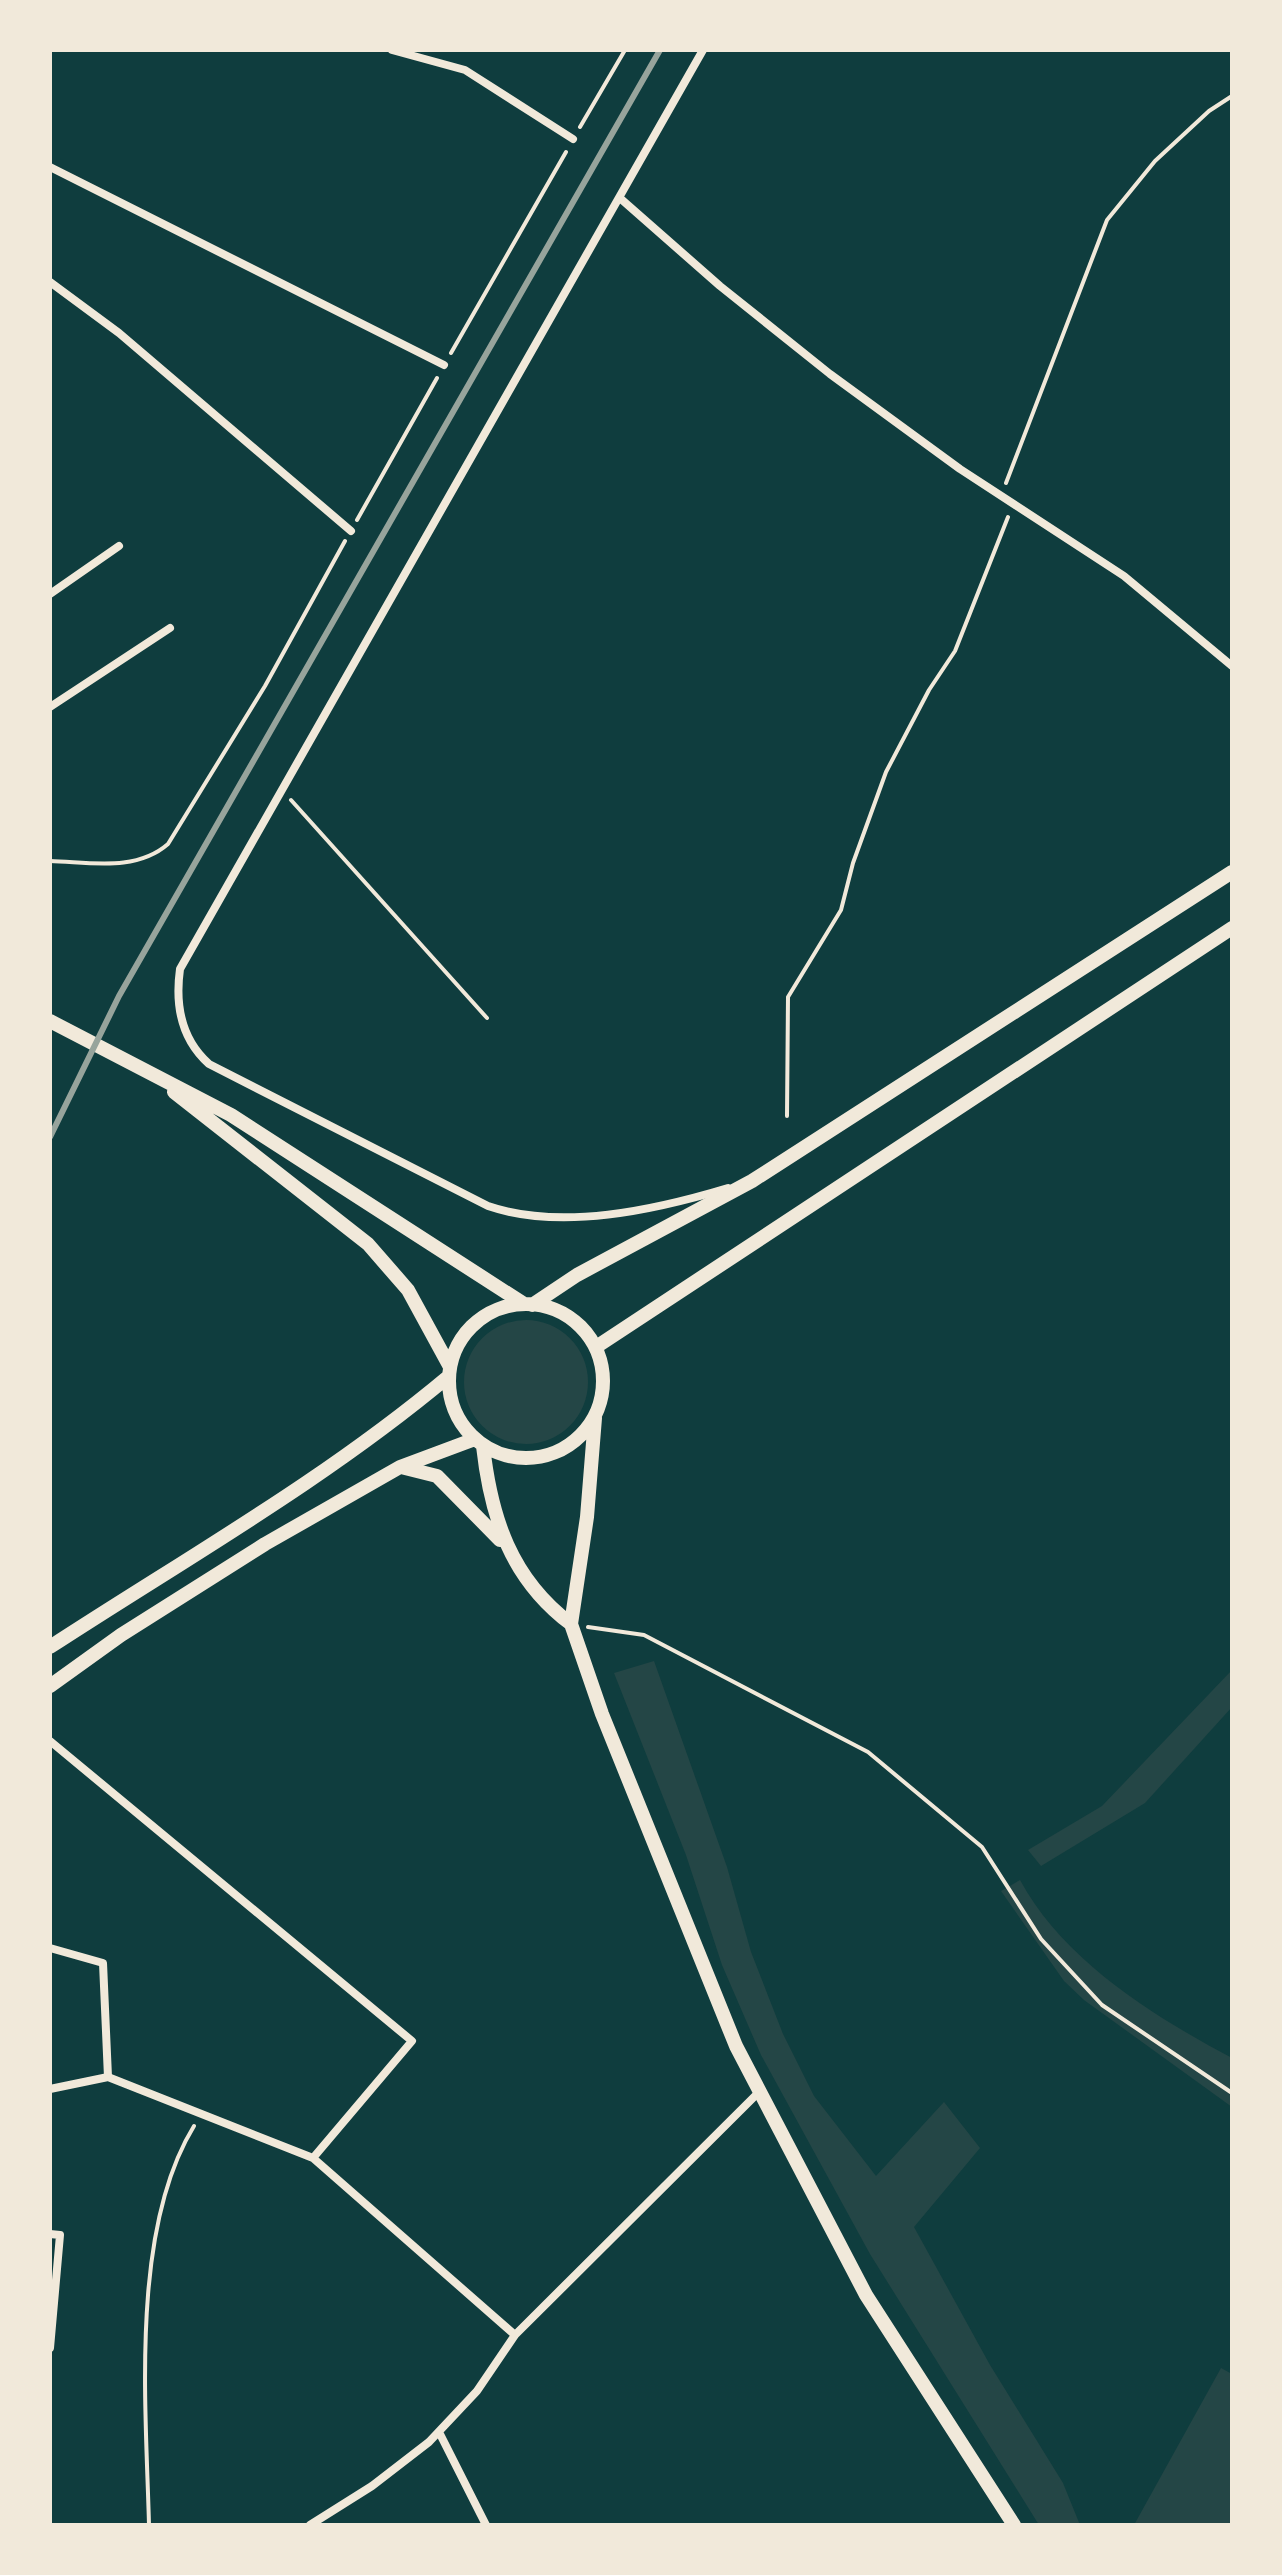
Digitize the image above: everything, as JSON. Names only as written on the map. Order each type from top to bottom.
[{"type":"street","points":[[392,50],[410,52],[465,70],[573,139]]},
{"type":"street","points":[[703,50],[621,199],[180,969],[178,995],[182,1022],[193,1047],[209,1064],[488,1206],[512,1214],[566,1216],[655,1207],[752,1181]]},
{"type":"street","points":[[50,167],[444,365]]},
{"type":"street","points":[[621,199],[770,328],[925,445],[1124,576],[1232,666]]},
{"type":"street","points":[[50,282],[119,333],[351,531]]},
{"type":"street","points":[[50,594],[119,546]]},
{"type":"street","points":[[50,707],[170,628]]},
{"type":"street","points":[[1014,2525],[866,2295],[736,2046],[602,1714],[571,1624],[526,1581],[505,1544],[491,1499],[479,1442],[453,1408],[450,1372],[458,1345],[479,1321],[508,1306],[528,1304],[752,1181],[1232,872]]},
{"type":"street","points":[[596,1347],[1232,928]]},
{"type":"street","points":[[51,1021],[265,1136],[528,1304],[570,1317],[596,1347],[604,1387],[595,1418],[587,1517],[571,1624]]},
{"type":"street","points":[[152,1074],[368,1244],[408,1290],[450,1372]]},
{"type":"street","points":[[50,1647],[247,1524],[402,1416],[450,1372]]},
{"type":"street","points":[[50,1686],[121,1635],[265,1544],[400,1467],[479,1442],[512,1458],[545,1457],[574,1442],[595,1418]]},
{"type":"street","points":[[400,1467],[437,1476],[505,1544]]},
{"type":"street","points":[[50,1741],[412,2041],[313,2158]]},
{"type":"street","points":[[50,1948],[103,1963],[108,2077]]},
{"type":"street","points":[[50,2089],[108,2077],[313,2158],[515,2335]]},
{"type":"street","points":[[310,2525],[401,2465],[439,2432],[477,2391],[515,2335],[759,2092]]},
{"type":"street","points":[[50,2234],[60,2235],[50,2348]]},
{"type":"street","points":[[439,2432],[486,2525]]},
{"type":"path","points":[[50,861],[129,863],[150,856],[168,844],[265,686],[625,50]]},
{"type":"path","points":[[1001,496],[1107,220],[1155,161],[1209,111],[1232,96]]},
{"type":"path","points":[[787,1116],[788,997],[841,910],[853,863],[886,772],[929,690],[955,651],[1013,503]]},
{"type":"path","points":[[281,790],[487,1018]]},
{"type":"path","points":[[571,1624],[644,1635],[868,1752],[982,1847],[1041,1939],[1102,2005],[1232,2093]]},
{"type":"path","points":[[149,2525],[147,2377],[154,2250],[169,2178],[202,2114]]},
{"type":"shaded area","points":[[526,1320],[550,1324],[570,1338],[584,1358],[588,1382],[584,1406],[570,1426],[550,1440],[526,1444],[502,1440],[482,1426],[468,1406],[464,1382],[468,1358],[482,1338],[502,1324]]},
{"type":"shaded area","points":[[654,1661],[727,1867],[751,1952],[783,2034],[814,2096],[876,2176],[944,2102],[980,2148],[914,2227],[990,2365],[1063,2483],[1080,2525],[1039,2525],[870,2254],[761,2055],[722,1965],[686,1855],[614,1673]]},
{"type":"shaded area","points":[[1232,1670],[1232,1707],[1145,1803],[1041,1866],[1028,1850],[1102,1806]]},
{"type":"shaded area","points":[[1020,1880],[1060,1936],[1112,1983],[1172,2024],[1232,2058],[1232,2107],[1084,2000],[1064,1981],[1001,1891]]},
{"type":"shaded area","points":[[1221,2368],[1232,2374],[1232,2525],[1134,2525]]},
{"type":"railway","points":[[50,1137],[119,996],[660,50]]}]
